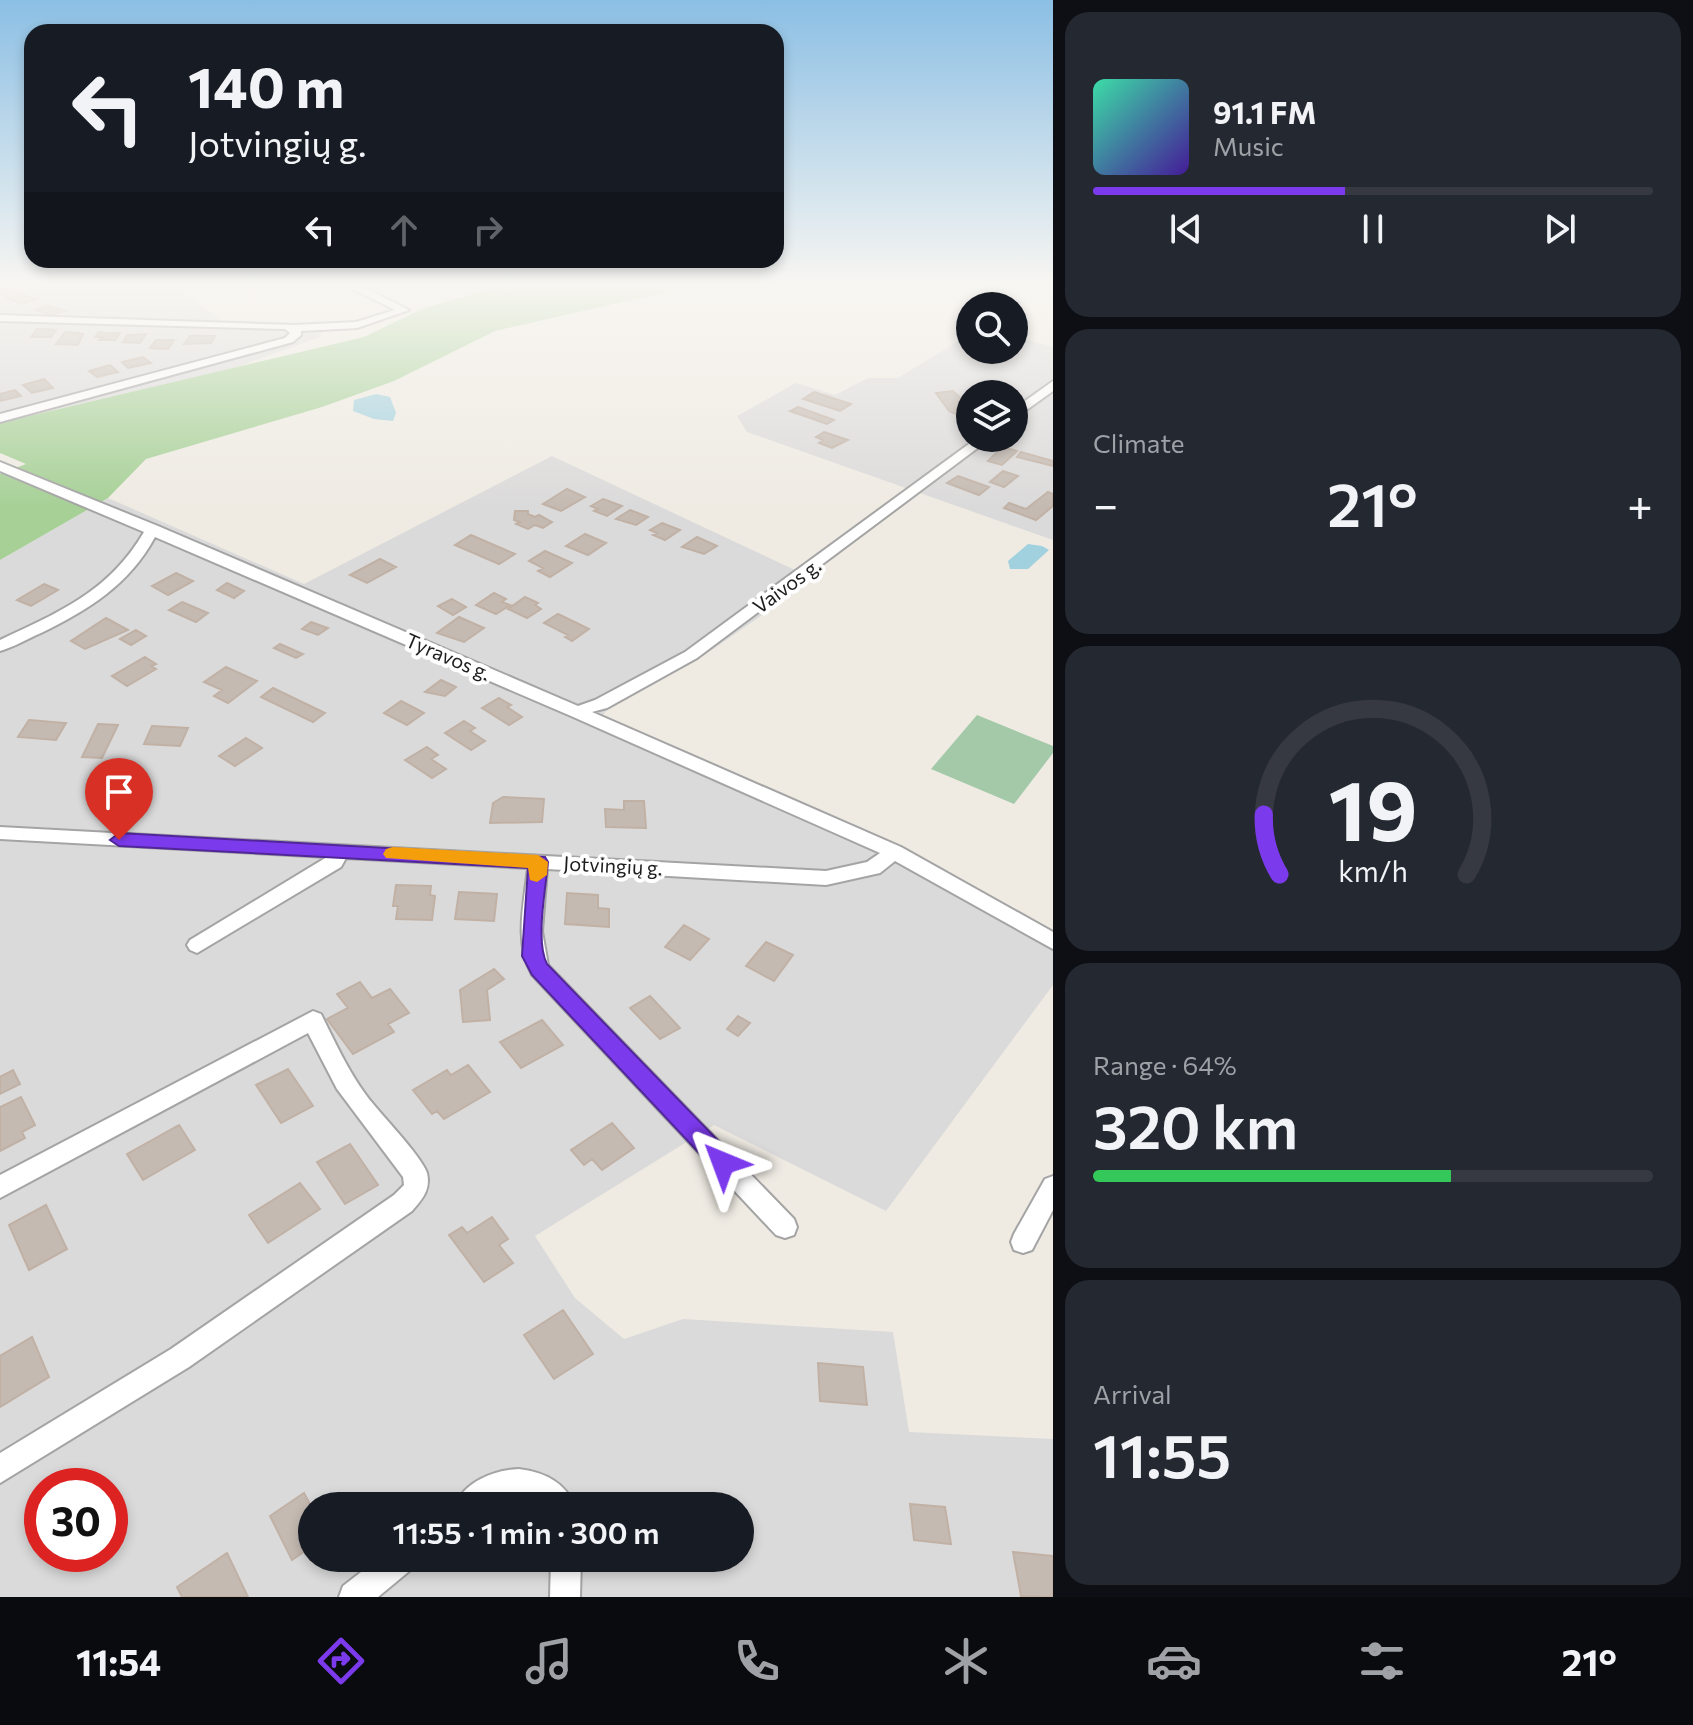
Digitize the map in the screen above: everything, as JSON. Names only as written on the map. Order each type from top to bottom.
[{"type":"street","points":[[0,418],[220,359]]},
{"type":"street","points":[[1028,404],[1053,385]]},
{"type":"street","name":"Vaivos g.","points":[[577,712],[601,704],[691,655],[966,452]]},
{"type":"street","name":"Tyravos g.","points":[[0,466],[577,712],[894,852]]},
{"type":"street","points":[[0,646],[64,614],[106,587],[133,562],[153,529]]},
{"type":"street","name":"Jotvingių g.","points":[[0,833],[826,878],[873,868],[894,852]]},
{"type":"street","points":[[197,945],[334,862],[341,851]]},
{"type":"street","points":[[894,852],[1053,941]]},
{"type":"street","points":[[538,862],[532,940],[533,956],[539,969],[785,1227]]},
{"type":"street","points":[[0,1187],[313,1020],[320,1041],[356,1101],[415,1174],[416,1189],[403,1203],[180,1358],[0,1469]]},
{"type":"street","points":[[1023,1242],[1053,1187]]},
{"type":"street","points":[[487,1492],[514,1483],[542,1488],[546,1492]]},
{"type":"street","points":[[354,1597],[385,1572]]},
{"type":"street","points":[[565,1597],[566,1572]]},
{"type":"shaded area","points":[[0,359],[260,359],[231,369],[0,423]]},
{"type":"shaded area","points":[[930,359],[956,359],[956,364],[1028,364],[1028,359],[1053,359],[1053,540],[747,432],[737,416],[796,383],[835,395],[868,378],[898,378]]},
{"type":"shaded area","points":[[552,456],[814,579],[696,661],[611,705],[603,715],[892,841],[1053,934],[1053,985],[886,1211],[714,1125],[535,1236],[575,1298],[624,1339],[683,1319],[893,1332],[909,1432],[1053,1439],[1053,1597],[0,1597],[0,560],[108,498],[304,584]]},
{"type":"green space","points":[[273,359],[439,359],[394,381],[322,407],[146,459],[108,498],[0,560],[0,474],[26,464],[0,453],[0,423]]},
{"type":"green space","points":[[977,715],[1053,746],[1053,753],[1014,804],[931,769]]},
{"type":"water","points":[[376,394],[390,397],[396,413],[393,421],[374,419],[353,411],[354,400]]},
{"type":"water","points":[[1028,544],[1049,550],[1028,569],[1010,569],[1008,561]]},
{"type":"building","points":[[145,359],[151,363],[128,368],[122,362]]},
{"type":"building","points":[[110,365],[118,372],[97,377],[89,371]]},
{"type":"building","points":[[44,379],[53,388],[32,393],[23,385]]},
{"type":"building","points":[[15,390],[21,396],[0,401],[0,394]]},
{"type":"building","points":[[953,391],[956,394],[956,414],[949,411],[936,393]]},
{"type":"building","points":[[814,392],[851,404],[840,411],[803,399]]},
{"type":"building","points":[[798,407],[834,420],[827,424],[790,411]]},
{"type":"building","points":[[824,432],[848,440],[832,448],[819,443],[823,440],[816,437]]},
{"type":"building","points":[[997,452],[1016,452],[1002,465],[988,461]]},
{"type":"building","points":[[1021,452],[1053,461],[1053,466],[1017,457]]},
{"type":"building","points":[[1003,471],[1018,476],[1004,487],[990,482]]},
{"type":"building","points":[[958,476],[989,487],[979,495],[947,483]]},
{"type":"building","points":[[567,489],[585,497],[561,511],[543,504]]},
{"type":"building","points":[[1048,492],[1053,494],[1053,506],[1036,520],[1004,508],[1009,503],[1026,509]]},
{"type":"building","points":[[603,499],[622,506],[607,516],[594,511],[598,509],[591,506]]},
{"type":"building","points":[[630,510],[648,517],[636,525],[616,519]]},
{"type":"building","points":[[515,511],[528,511],[528,514],[539,515],[552,522],[543,528],[535,525],[528,529],[516,524],[520,522],[514,520]]},
{"type":"building","points":[[662,523],[680,530],[665,540],[653,535],[657,533],[650,530]]},
{"type":"building","points":[[585,534],[606,543],[588,555],[566,546]]},
{"type":"building","points":[[471,535],[515,554],[499,564],[455,545]]},
{"type":"building","points":[[697,537],[717,546],[704,554],[682,547]]},
{"type":"building","points":[[545,551],[572,563],[550,577],[538,571],[543,568],[529,561]]},
{"type":"building","points":[[380,559],[396,567],[367,583],[350,575]]},
{"type":"building","points":[[176,573],[193,581],[168,595],[152,586]]},
{"type":"building","points":[[227,583],[244,591],[234,598],[217,590]]},
{"type":"building","points":[[44,584],[58,590],[31,606],[17,600]]},
{"type":"building","points":[[494,593],[510,605],[496,614],[476,605]]},
{"type":"building","points":[[525,597],[538,603],[535,605],[541,609],[527,618],[508,609]]},
{"type":"building","points":[[452,599],[466,607],[453,615],[438,606]]},
{"type":"building","points":[[182,602],[208,613],[196,622],[169,610]]},
{"type":"building","points":[[558,614],[589,629],[572,641],[565,637],[568,635],[544,623]]},
{"type":"building","points":[[459,617],[484,628],[464,642],[437,633]]},
{"type":"building","points":[[106,618],[128,630],[85,649],[71,641]]},
{"type":"building","points":[[311,622],[328,628],[318,635],[302,629]]},
{"type":"building","points":[[136,630],[146,636],[131,645],[120,639]]},
{"type":"building","points":[[280,644],[303,654],[296,658],[274,648]]},
{"type":"building","points":[[145,657],[156,664],[151,666],[156,669],[127,686],[112,676]]},
{"type":"building","points":[[226,667],[257,681],[228,703],[214,696],[222,690],[204,682]]},
{"type":"building","points":[[441,680],[456,687],[445,696],[425,692]]},
{"type":"building","points":[[273,688],[325,713],[313,722],[261,697]]},
{"type":"building","points":[[499,698],[522,717],[509,725],[482,708]]},
{"type":"building","points":[[401,701],[424,713],[407,725],[384,713]]},
{"type":"building","points":[[29,720],[66,723],[56,740],[18,737]]},
{"type":"building","points":[[464,721],[475,728],[470,731],[485,741],[471,750],[445,733]]},
{"type":"building","points":[[98,724],[118,725],[102,758],[82,757]]},
{"type":"building","points":[[152,726],[188,728],[180,746],[144,744]]},
{"type":"building","points":[[246,738],[262,748],[235,766],[219,756]]},
{"type":"building","points":[[427,747],[438,755],[431,759],[446,769],[432,778],[405,760]]},
{"type":"building","points":[[503,797],[544,799],[542,822],[490,823],[493,803]]},
{"type":"building","points":[[624,801],[644,801],[646,828],[606,827],[605,809],[624,810]]},
{"type":"building","points":[[396,885],[431,886],[430,895],[435,896],[432,920],[396,919],[398,906],[393,906]]},
{"type":"building","points":[[459,892],[497,894],[494,921],[455,919]]},
{"type":"building","points":[[567,893],[598,895],[598,908],[609,909],[609,927],[565,924]]},
{"type":"building","points":[[684,925],[709,939],[690,960],[665,947]]},
{"type":"building","points":[[766,942],[793,955],[774,981],[746,966]]},
{"type":"building","points":[[494,969],[504,979],[487,990],[490,1020],[463,1022],[460,990]]},
{"type":"building","points":[[360,982],[372,998],[390,989],[409,1013],[388,1024],[394,1032],[353,1054],[327,1019],[348,1008],[337,994]]},
{"type":"building","points":[[650,996],[680,1028],[660,1039],[630,1008]]},
{"type":"building","points":[[738,1016],[750,1023],[738,1036],[727,1029]]},
{"type":"building","points":[[542,1020],[563,1045],[521,1068],[500,1042]]},
{"type":"building","points":[[468,1065],[490,1092],[444,1119],[437,1111],[432,1114],[413,1090],[447,1070],[451,1075]]},
{"type":"building","points":[[288,1069],[313,1106],[281,1123],[256,1085]]},
{"type":"building","points":[[13,1070],[20,1084],[0,1094],[0,1077]]},
{"type":"building","points":[[21,1097],[35,1125],[22,1132],[25,1138],[0,1151],[0,1107]]},
{"type":"building","points":[[612,1123],[634,1148],[602,1170],[592,1159],[584,1165],[571,1150]]},
{"type":"building","points":[[179,1125],[195,1150],[143,1180],[127,1154]]},
{"type":"building","points":[[350,1144],[378,1185],[345,1204],[317,1162]]},
{"type":"building","points":[[300,1183],[320,1209],[268,1243],[249,1215]]},
{"type":"building","points":[[46,1205],[67,1249],[29,1270],[9,1225]]},
{"type":"building","points":[[492,1217],[508,1239],[499,1245],[513,1263],[484,1282],[449,1235],[462,1227],[467,1233]]},
{"type":"building","points":[[563,1310],[593,1354],[554,1379],[524,1335]]},
{"type":"building","points":[[32,1337],[49,1377],[0,1407],[0,1356]]},
{"type":"building","points":[[818,1363],[863,1367],[867,1405],[820,1401]]},
{"type":"building","points":[[298,1497],[298,1556],[292,1560],[270,1516]]},
{"type":"building","points":[[910,1504],[945,1507],[951,1544],[914,1540]]},
{"type":"building","points":[[1013,1552],[1053,1556],[1053,1597],[1021,1596]]},
{"type":"building","points":[[227,1553],[248,1597],[182,1597],[177,1587]]},
{"type":"slow traffic","points":[[393,854],[538,862],[537,875]]},
{"type":"route","points":[[119,840],[538,862],[532,940],[533,956],[539,969],[723,1163]]}]
